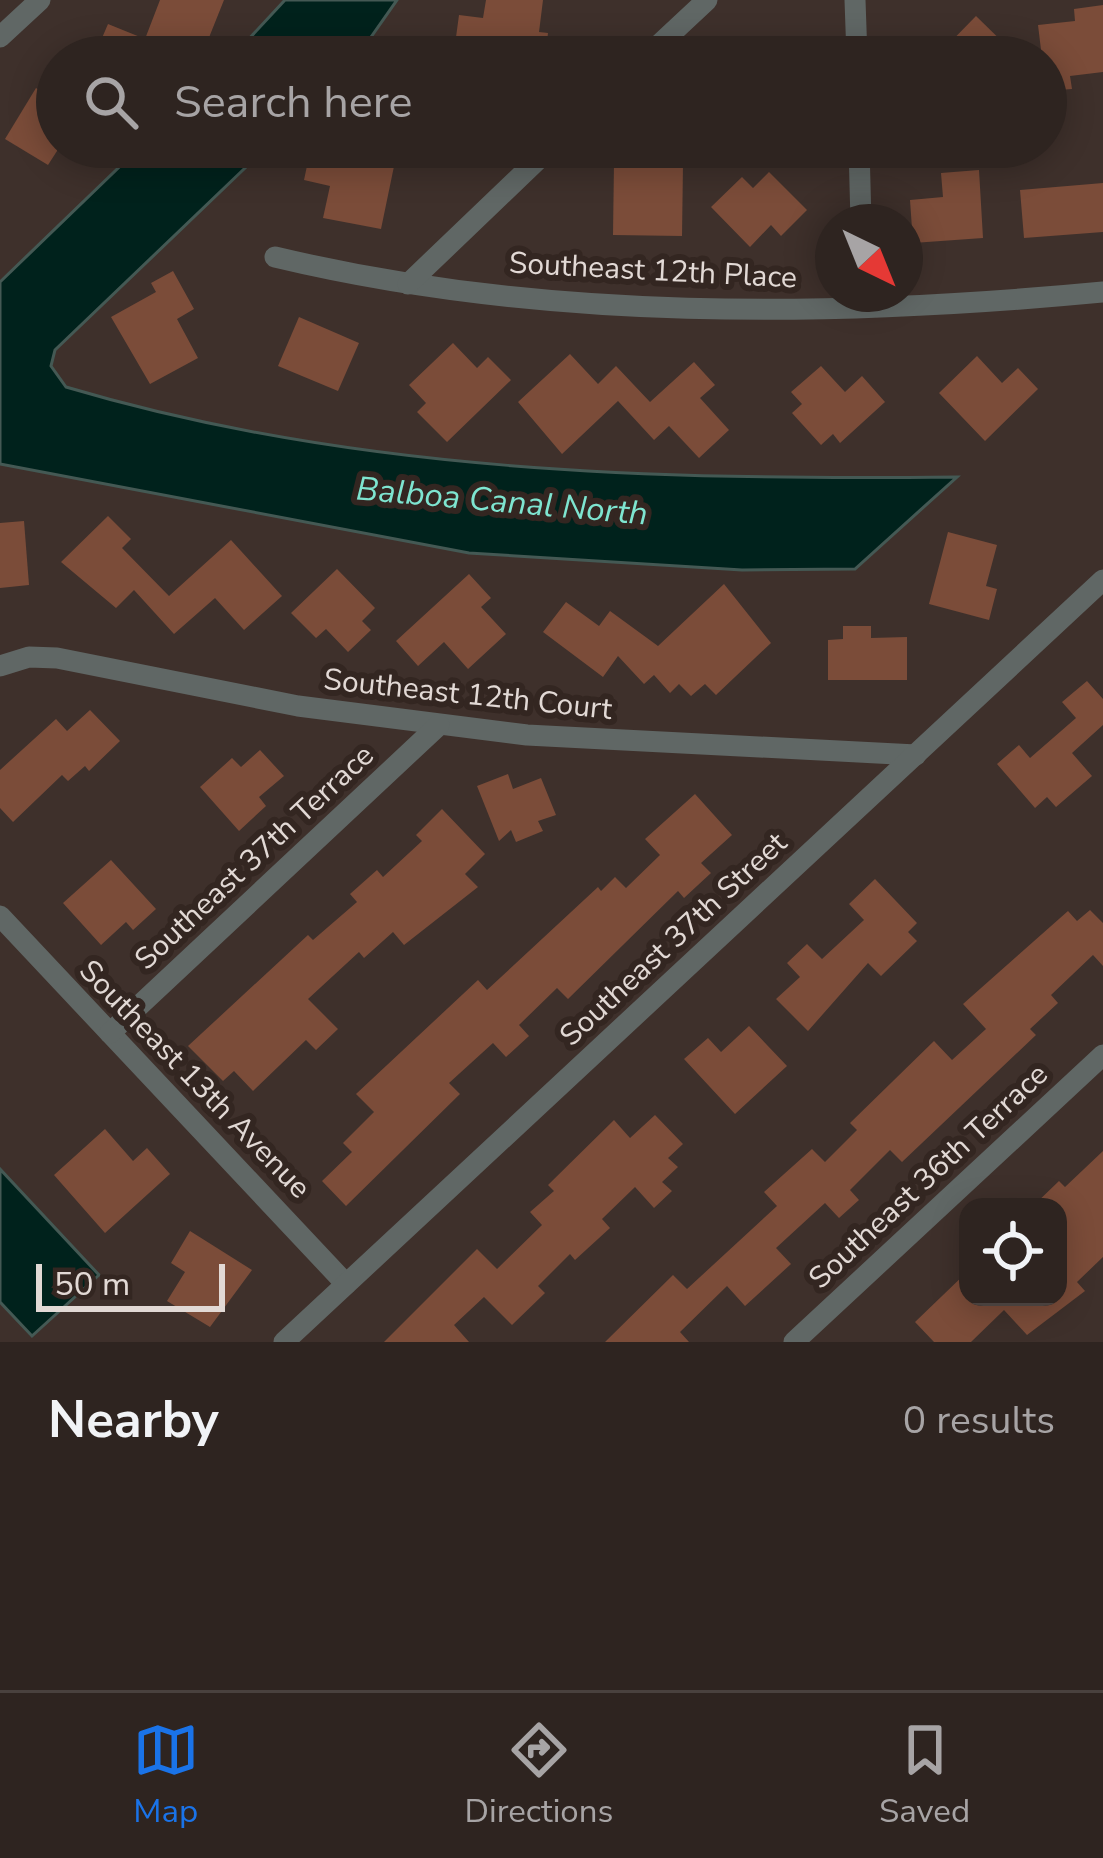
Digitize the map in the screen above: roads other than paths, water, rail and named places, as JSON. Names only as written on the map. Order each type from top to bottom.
[{"type":"street","points":[[0,37],[40,0]]},
{"type":"street","points":[[668,36],[707,0]]},
{"type":"street","points":[[855,0],[856,36]]},
{"type":"street","points":[[408,284],[529,168]]},
{"type":"street","points":[[860,168],[861,204]]},
{"type":"street","name":"Southeast 12th Place","points":[[275,257],[408,284],[683,308],[815,303]]},
{"type":"street","name":"Southeast 12th Place","points":[[923,299],[1103,292]]},
{"type":"street","name":"Southeast 37th Street","points":[[284,1342],[1103,580]]},
{"type":"street","name":"Southeast 12th Court","points":[[9,662],[57,658],[175,684],[527,735],[916,754]]},
{"type":"street","name":"Southeast 37th Terrace","points":[[110,1033],[439,725]]},
{"type":"street","name":"Southeast 13th Avenue","points":[[0,916],[346,1284]]},
{"type":"street","name":"Southeast 36th Terrace","points":[[794,1342],[1103,1055]]},
{"type":"water","points":[[285,0],[397,0],[372,36],[252,36]]},
{"type":"water","name":"Balboa Canal North","points":[[118,168],[245,168],[55,350],[51,366],[66,387],[175,416],[396,454],[620,473],[957,477],[855,569],[742,570],[469,553],[0,464],[0,282]]},
{"type":"water","points":[[0,1169],[99,1275],[32,1336],[0,1302]]}]
